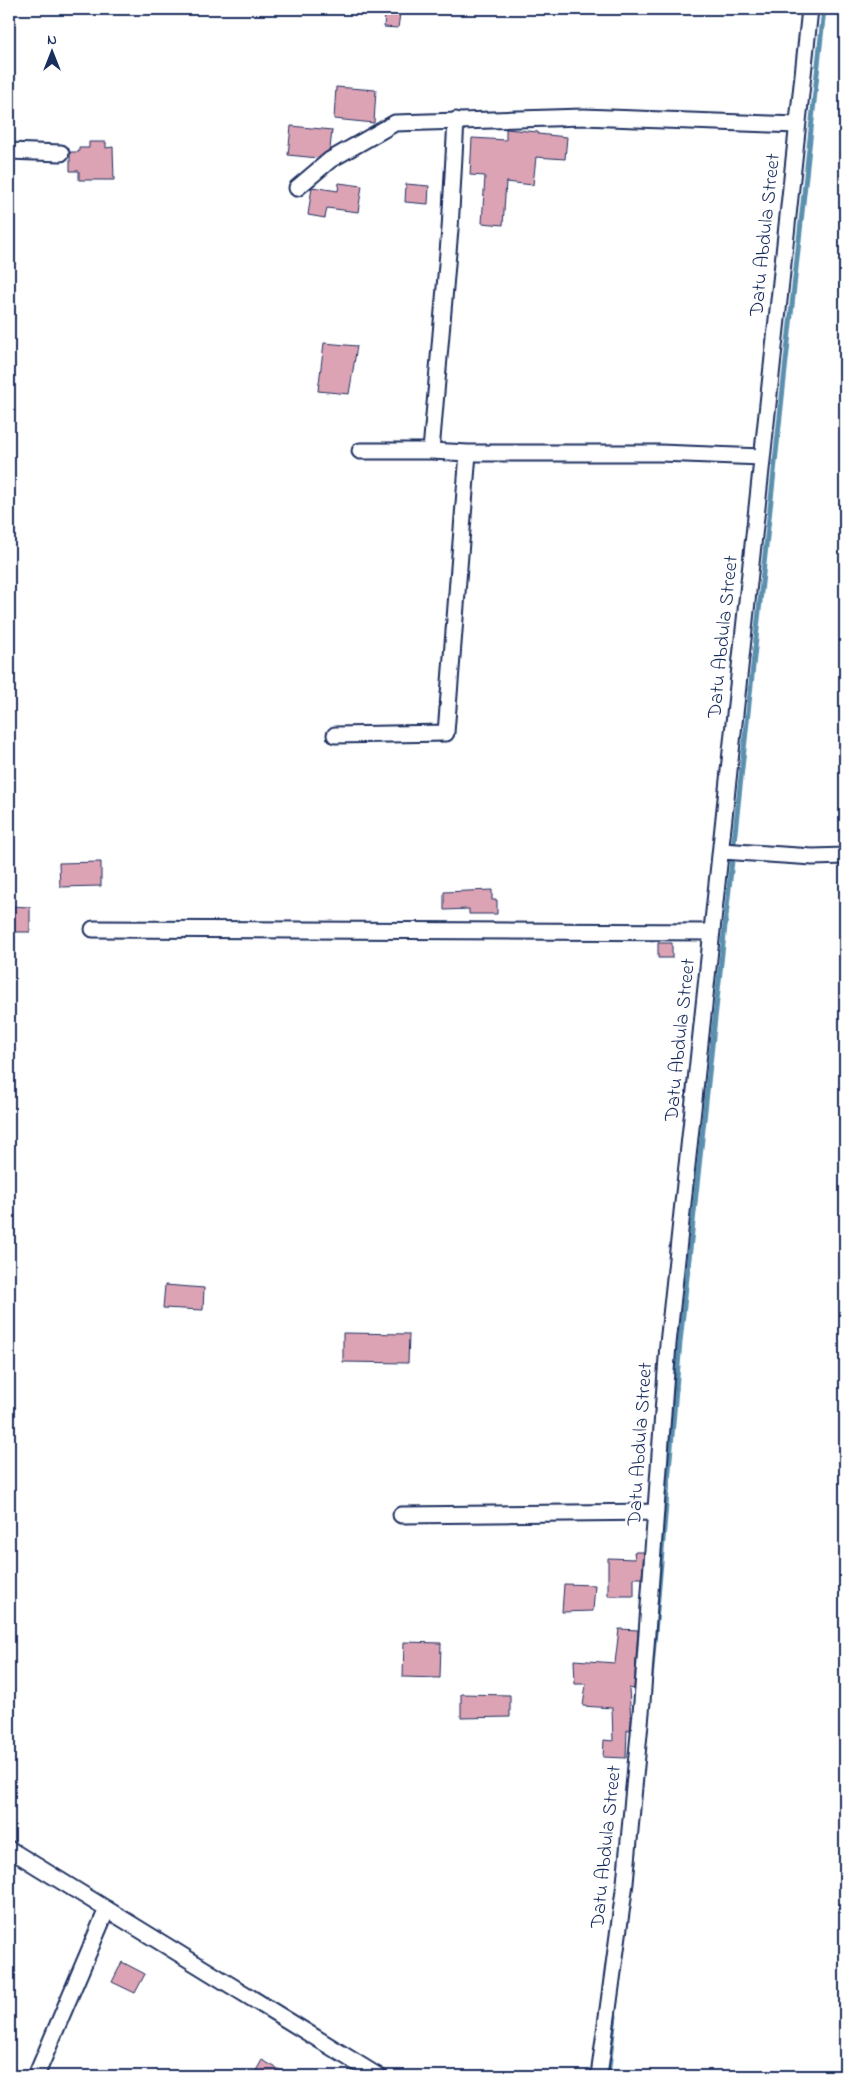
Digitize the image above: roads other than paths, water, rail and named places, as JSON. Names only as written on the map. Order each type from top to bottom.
[{"type":"street","name":"Datu Abdula Street","points":[[599,2076],[625,1883],[642,1702],[668,1344],[722,851],[810,9]]},
{"type":"street","points":[[297,188],[330,160],[395,123],[583,117],[797,126]]},
{"type":"street","points":[[431,451],[450,229],[456,120]]},
{"type":"street","points":[[9,151],[61,153]]},
{"type":"street","points":[[360,451],[762,457]]},
{"type":"street","points":[[335,735],[446,734],[468,453]]},
{"type":"street","points":[[722,851],[845,856]]},
{"type":"street","points":[[93,929],[712,932]]},
{"type":"street","points":[[401,1514],[656,1512]]},
{"type":"street","points":[[9,1849],[378,2076]]},
{"type":"street","points":[[36,2076],[107,1909]]},
{"type":"waterway","points":[[651,1679],[680,1342],[824,9]]},
{"type":"waterway","points":[[608,2076],[615,2016]]}]
